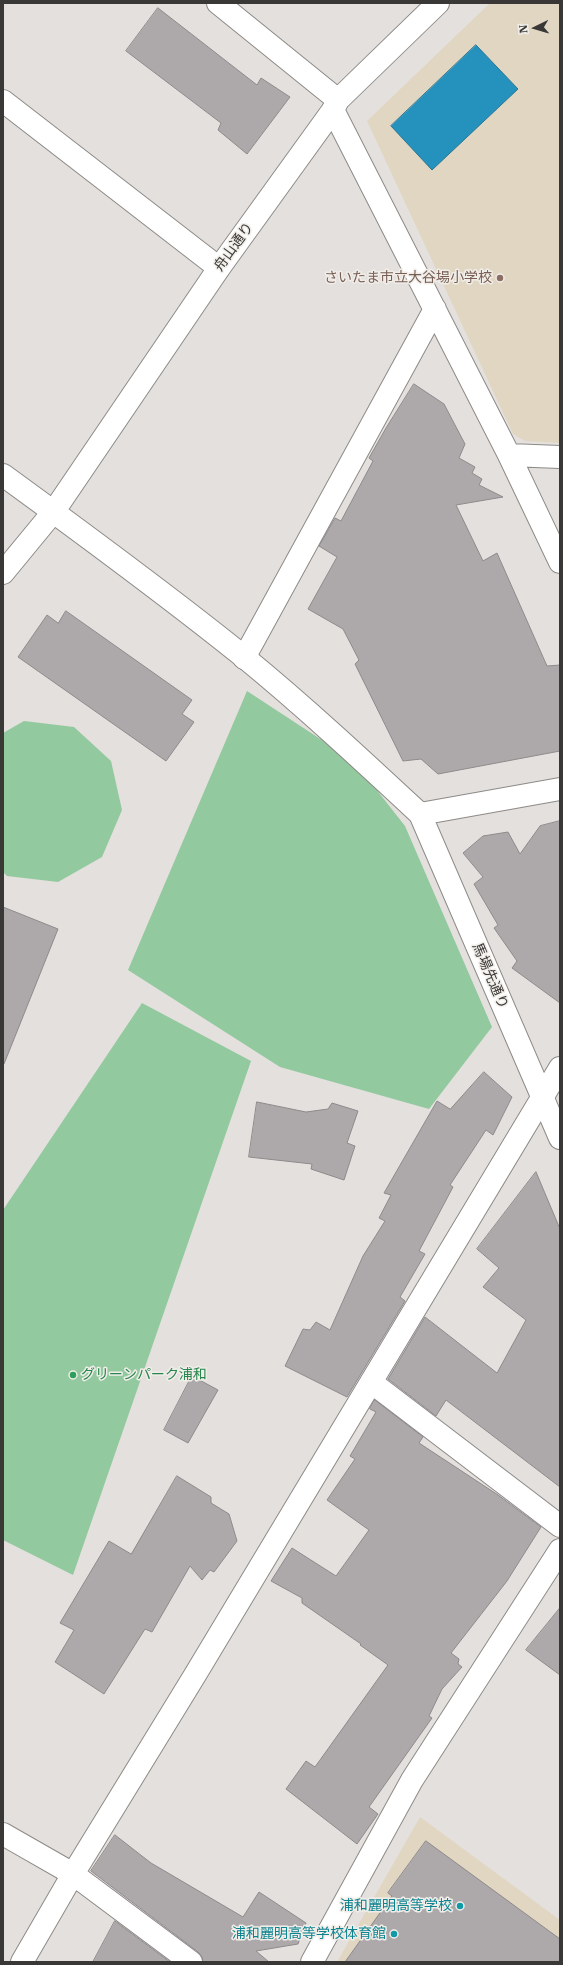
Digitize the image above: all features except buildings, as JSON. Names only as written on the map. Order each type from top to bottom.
[{"type":"street","points":[[218,3],[336,105],[435,309],[510,455],[560,562]]},
{"type":"street","name":"舟山通り","points":[[3,573],[54,512],[218,268],[336,105],[438,3]]},
{"type":"street","points":[[3,101],[218,268]]},
{"type":"street","points":[[244,658],[435,309]]},
{"type":"street","points":[[510,455],[560,457]]},
{"type":"street","points":[[3,475],[54,512],[244,658],[361,759],[420,814],[560,789]]},
{"type":"street","name":"馬場先通り","points":[[420,814],[560,1138]]},
{"type":"street","points":[[22,1962],[73,1874],[195,1675],[560,1068]]},
{"type":"street","points":[[371,1382],[560,1526]]},
{"type":"street","points":[[312,1962],[412,1780],[560,1550]]},
{"type":"street","points":[[3,1834],[73,1874],[191,1962]]},
{"type":"shaded area","name":"さいたま市立大谷場小学校","points":[[490,3],[560,3],[560,443],[525,441],[513,434],[367,121]]},
{"type":"shaded area","points":[[420,1817],[560,1920],[560,1962],[337,1962]]},
{"type":"green space","points":[[247,691],[354,761],[405,826],[492,1027],[429,1109],[280,1067],[128,970]]},
{"type":"green space","points":[[24,721],[74,727],[111,761],[122,810],[102,857],[58,882],[7,876],[3,872],[3,733]]},
{"type":"green space","name":"グリーンパーク浦和","points":[[142,1003],[251,1061],[73,1575],[3,1540],[3,1210]]},
{"type":"water","points":[[476,45],[518,89],[432,170],[391,126]]},
{"type":"place","name":"さいたま市立大谷場小学校","points":[[500,278]]},
{"type":"place","name":"グリーンパーク浦和","points":[[73,1375]]},
{"type":"place","name":"浦和麗明高等学校","points":[[460,1906]]},
{"type":"place","name":"浦和麗明高等学校体育館","points":[[394,1934]]}]
